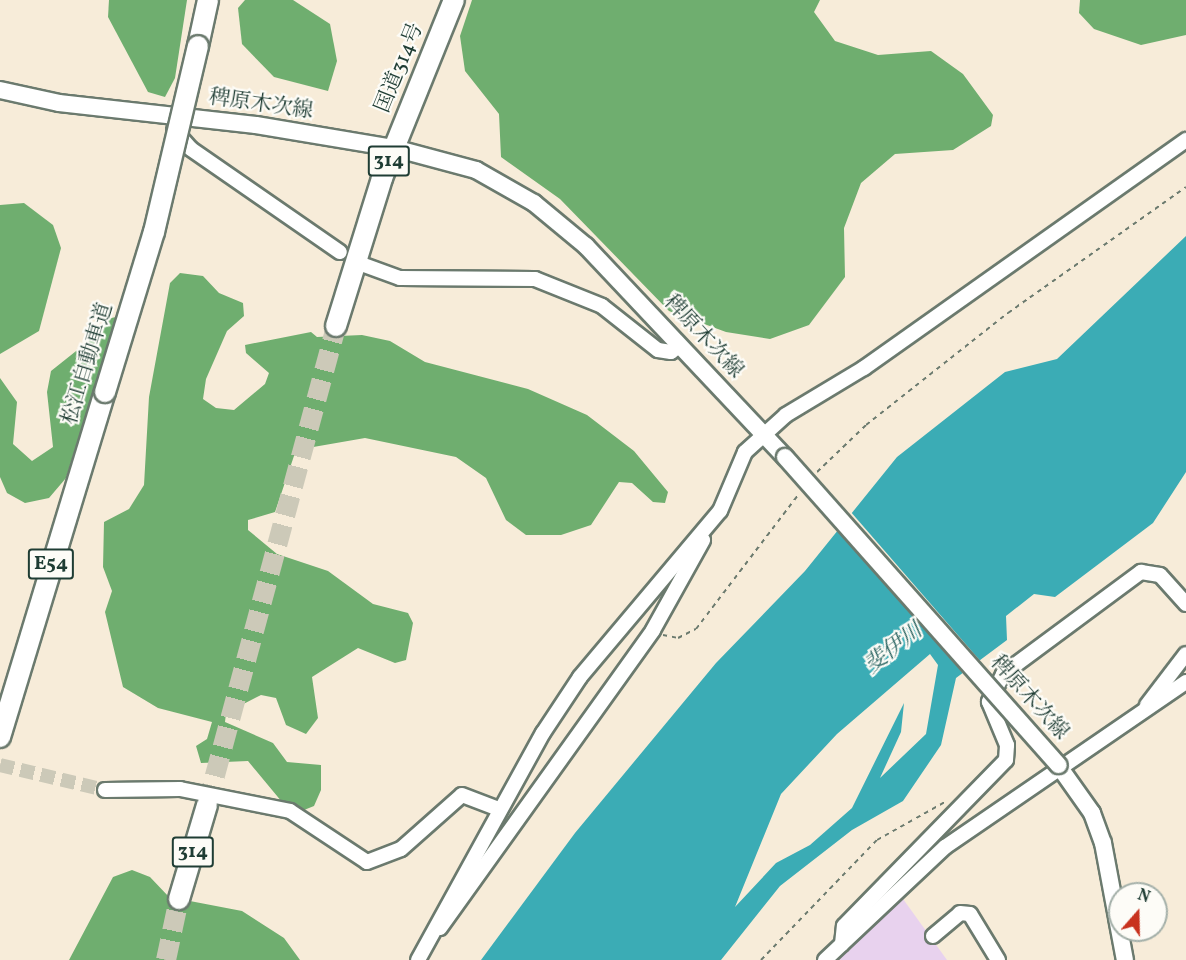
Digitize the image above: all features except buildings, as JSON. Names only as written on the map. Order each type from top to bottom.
[{"type":"highway","name":"松江自動車道","points":[[0,737],[154,232],[208,0]]},
{"type":"highway","name":"国道314号","points":[[336,326],[394,148],[454,0]]},
{"type":"highway","name":"314","points":[[179,899],[207,806]]},
{"type":"main road","name":"稗原木次線","points":[[0,90],[59,103],[394,148],[476,170],[534,203],[586,246],[785,457],[1060,767],[1092,813],[1103,843],[1125,960]]},
{"type":"street","points":[[174,117],[180,141],[340,252]]},
{"type":"street","points":[[418,960],[432,930],[499,809],[579,677],[703,532],[724,502],[738,460],[762,434],[1186,140]]},
{"type":"street","points":[[364,265],[400,278],[535,279],[602,306],[658,350],[672,352],[680,345]]},
{"type":"street","points":[[432,930],[443,928],[653,630],[703,541],[703,532]]},
{"type":"street","points":[[842,944],[838,939],[844,926],[1006,760],[1007,745],[989,702],[1003,674],[1141,572],[1160,575],[1186,604]]},
{"type":"street","points":[[1140,714],[1186,654]]},
{"type":"street","points":[[825,960],[945,847],[998,807],[1186,682]]},
{"type":"street","points":[[105,790],[180,789],[290,811],[367,862],[401,849],[462,795],[499,809]]},
{"type":"street","points":[[933,936],[960,913],[970,914],[998,960]]},
{"type":"path","points":[[809,481],[866,425],[1008,313],[1186,187]]},
{"type":"path","points":[[653,630],[672,639],[696,629],[802,488]]},
{"type":"path","points":[[760,960],[877,840],[952,798]]},
{"type":"shaded area","points":[[898,892],[947,960],[831,960]]},
{"type":"green space","points":[[109,0],[187,0],[175,78],[165,97],[148,92],[108,17]]},
{"type":"green space","points":[[245,0],[293,0],[330,24],[337,61],[328,91],[274,77],[242,44],[238,8]]},
{"type":"green space","points":[[472,0],[820,0],[814,12],[835,41],[878,55],[931,51],[963,74],[993,115],[991,126],[953,150],[895,154],[861,183],[844,228],[845,277],[809,325],[770,339],[726,332],[669,311],[560,199],[501,157],[499,114],[465,71],[460,36]]},
{"type":"green space","points":[[1080,0],[1186,0],[1186,35],[1141,45],[1094,29],[1079,13]]},
{"type":"green space","points":[[24,203],[53,225],[61,248],[39,331],[0,354],[0,205]]},
{"type":"green space","points":[[180,273],[203,276],[219,293],[243,303],[244,316],[227,331],[206,379],[203,399],[216,408],[234,410],[265,384],[269,373],[246,353],[245,345],[311,332],[317,337],[362,335],[390,341],[425,362],[528,389],[587,415],[634,451],[668,492],[665,503],[653,502],[632,483],[619,482],[591,525],[561,535],[526,535],[506,520],[486,478],[456,457],[365,438],[296,450],[275,512],[248,520],[248,530],[277,554],[328,571],[373,604],[408,613],[413,623],[406,660],[395,663],[358,648],[312,677],[318,718],[306,734],[286,725],[276,698],[261,695],[226,713],[225,722],[273,743],[287,762],[321,765],[321,790],[314,806],[304,810],[282,802],[248,761],[201,763],[196,746],[207,739],[212,722],[158,708],[123,687],[105,612],[112,591],[103,567],[104,522],[129,509],[144,485],[149,397],[170,283]]},
{"type":"green space","points":[[116,317],[66,478],[49,498],[25,503],[7,493],[0,477],[0,378],[17,402],[13,444],[32,461],[53,447],[47,392],[51,371],[100,332],[107,319]]},
{"type":"green space","points":[[132,870],[150,877],[169,897],[242,911],[284,938],[300,960],[69,960],[113,877]]},
{"type":"water","name":"斐伊川","points":[[1186,236],[1186,472],[1153,523],[1055,597],[1034,594],[1006,616],[1007,640],[956,678],[941,745],[903,801],[852,830],[780,886],[721,960],[481,960],[575,833],[716,663],[805,571],[897,457],[1005,372],[1057,359]],"holes":[[[930,654],[938,665],[926,734],[880,778],[901,732],[904,703],[852,808],[810,845],[776,863],[735,907],[781,794],[837,734]]]},
{"type":"pier","points":[[850,511],[982,663],[966,676],[834,525]]},
{"type":"tunnel","points":[[207,805],[336,326]]},
{"type":"tunnel","points":[[0,765],[105,790]]},
{"type":"tunnel","points":[[166,960],[179,899]]}]
